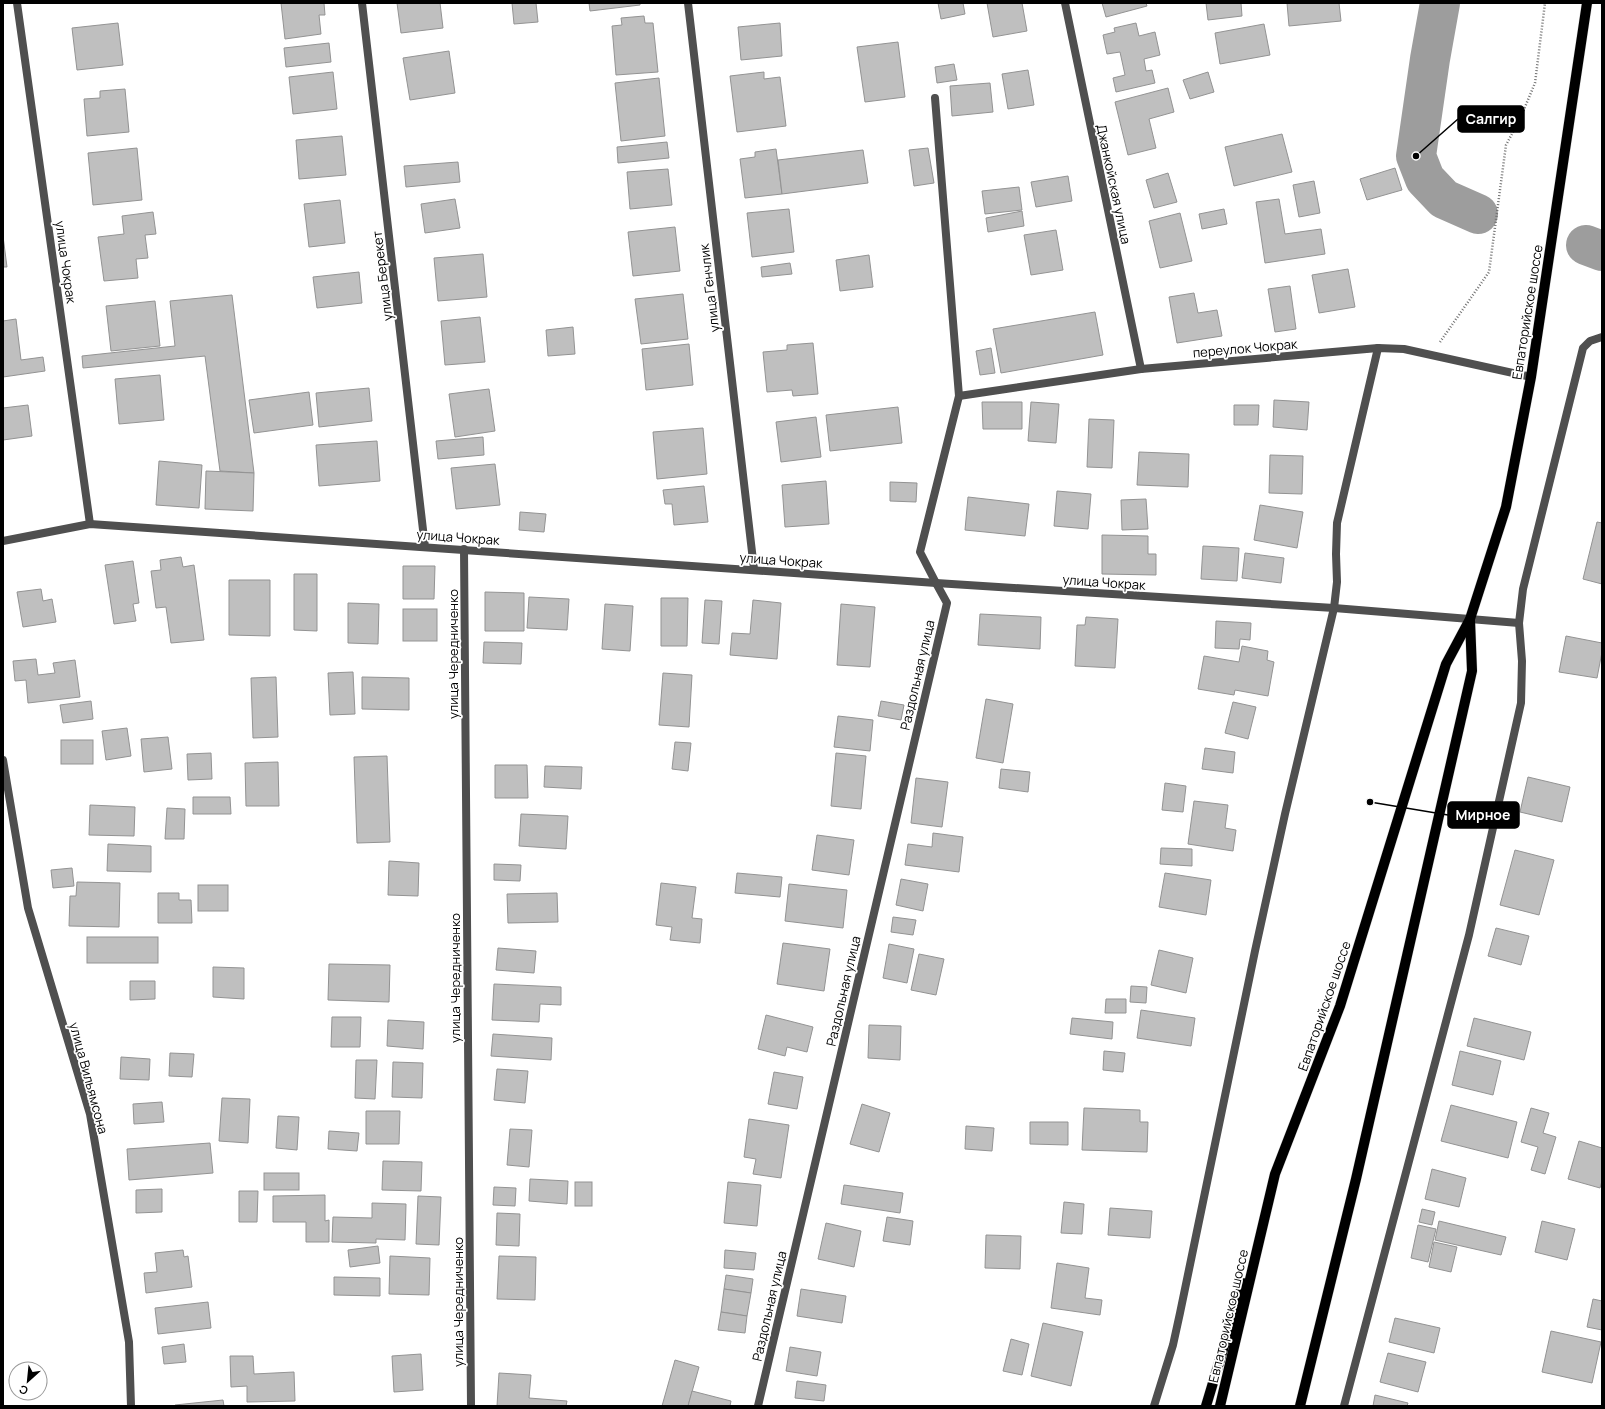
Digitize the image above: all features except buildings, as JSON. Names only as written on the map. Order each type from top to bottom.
[{"type":"main road","name":"Евпаторийское шоссе","points":[[1220,1406],[1275,1174],[1340,1006],[1446,664],[1470,619],[1506,507],[1531,378],[1587,3]]},
{"type":"main road","name":"Евпаторийское шоссе","points":[[1300,1406],[1356,1179],[1472,671],[1470,619]]},
{"type":"main road","points":[[1206,1406],[1275,1174]]},
{"type":"street","name":"улица Чокрак","points":[[17,3],[90,524]]},
{"type":"street","name":"улица Берекет","points":[[362,3],[425,547]]},
{"type":"street","name":"улица Генчлик","points":[[688,3],[754,569]]},
{"type":"street","name":"Джанкойская улица","points":[[1065,3],[1141,369]]},
{"type":"street","name":"Раздольная улица","points":[[758,1406],[947,603],[920,552],[959,396],[935,98]]},
{"type":"street","points":[[1344,1406],[1469,935],[1521,702],[1522,662],[1519,623],[1523,589],[1583,348],[1590,341],[1602,337]]},
{"type":"street","name":"переулок Чокрак","points":[[959,396],[1141,369],[1378,348],[1404,349],[1531,378]]},
{"type":"street","points":[[1154,1406],[1173,1346],[1257,943],[1334,608],[1337,582],[1337,523],[1378,348]]},
{"type":"street","name":"улица Чокрак","points":[[3,541],[90,524],[754,569],[936,583],[1334,608],[1519,623]]},
{"type":"street","name":"улица Чередниченко","points":[[464,550],[470,1406]]},
{"type":"street","name":"улица Вильямсона","points":[[3,760],[28,908],[90,1114],[129,1342],[131,1406]]},
{"type":"path","points":[[1431,355],[1489,272],[1506,145],[1535,83],[1545,3]]},
{"type":"waterway","points":[[1440,3],[1430,59],[1416,156],[1425,179],[1444,199],[1478,214]]},
{"type":"waterway","points":[[1586,245],[1602,251]]},
{"type":"place","name":"Салгир","points":[[1416,156]]},
{"type":"place","name":"Мирное","points":[[1370,802]]}]
